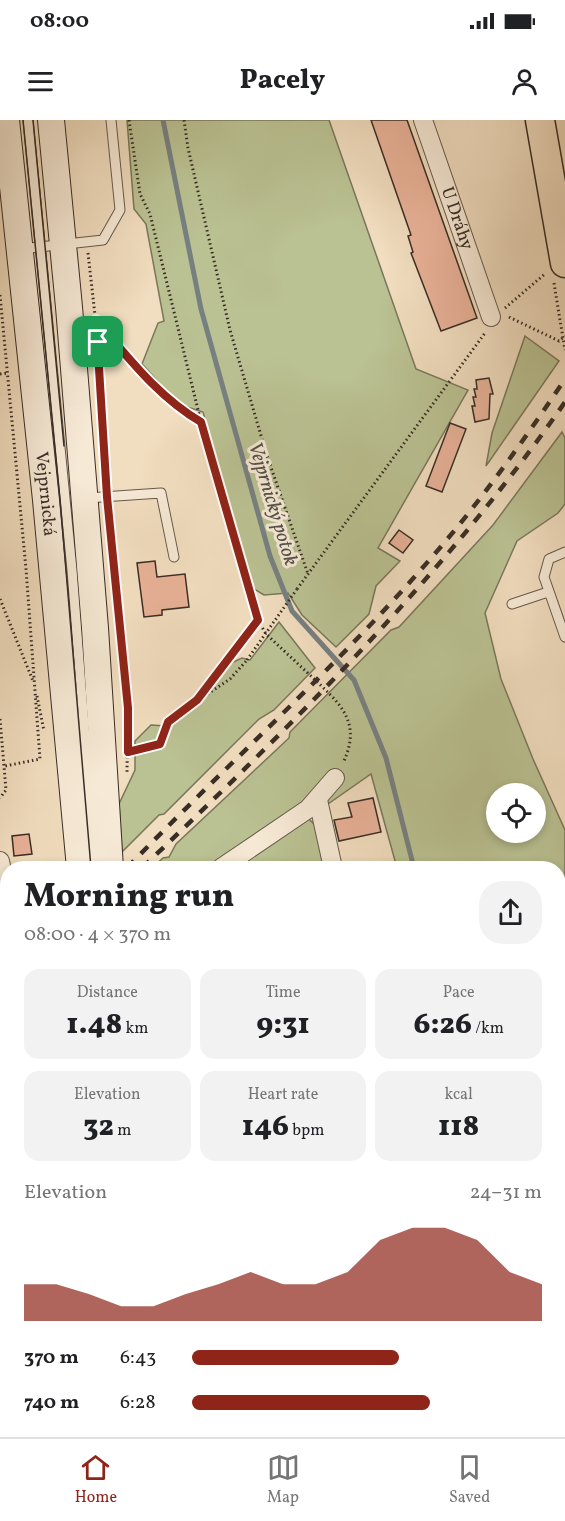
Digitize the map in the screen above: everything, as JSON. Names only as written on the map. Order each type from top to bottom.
[{"type":"main road","name":"Vejprnická","points":[[6,120],[53,246],[65,499],[109,861]]},
{"type":"main road","name":"Vejprnická","points":[[51,120],[53,246],[80,861]]},
{"type":"main road","points":[[540,120],[557,270]]},
{"type":"street","name":"U Dráhy","points":[[423,120],[496,314]]},
{"type":"street","points":[[231,861],[318,800],[335,778]]},
{"type":"street","points":[[318,800],[331,861]]},
{"type":"lane","name":"Vejprnická","points":[[28,120],[53,246]]},
{"type":"lane","points":[[53,246],[103,240],[120,210],[111,120]]},
{"type":"lane","points":[[65,499],[161,493],[174,557]]},
{"type":"lane","name":"Vejprnická","points":[[65,499],[94,861]]},
{"type":"lane","points":[[565,552],[549,559],[544,569],[548,592],[565,637]]},
{"type":"lane","points":[[512,604],[548,592]]},
{"type":"path","points":[[129,120],[140,194],[150,214],[201,422],[258,620],[266,634],[342,706],[351,731],[350,747],[335,778]]},
{"type":"path","points":[[184,120],[188,148],[230,330],[267,456],[308,574]]},
{"type":"path","points":[[53,246],[96,320],[125,355],[177,408],[201,422]]},
{"type":"path","points":[[128,752],[160,744],[168,722],[230,679],[496,314],[557,270]]},
{"type":"path","points":[[557,270],[559,314],[565,350]]},
{"type":"path","points":[[0,295],[40,759],[5,766]]},
{"type":"path","points":[[496,314],[550,339],[559,341],[565,336]]},
{"type":"path","points":[[96,320],[105,464]]},
{"type":"path","points":[[0,374],[8,373]]},
{"type":"path","points":[[111,532],[127,697],[128,770]]},
{"type":"path","points":[[0,599],[34,684]]},
{"type":"path","points":[[197,700],[258,620]]},
{"type":"path","points":[[0,719],[6,790],[0,798]]},
{"type":"green space","points":[[127,120],[329,120],[416,369],[468,390],[378,548],[400,561],[376,586],[369,614],[336,647],[302,615],[288,593],[264,595],[254,589],[203,412],[178,404],[142,364],[158,323],[164,321],[146,224],[134,209]]},
{"type":"green space","points":[[525,336],[559,361],[486,466],[492,433]]},
{"type":"green space","points":[[562,432],[565,438],[565,504],[558,513],[517,541],[485,613],[501,679],[544,783],[486,783],[486,843],[546,843],[546,788],[565,830],[565,861],[395,861],[371,774],[308,818],[316,826],[324,861],[160,861],[169,857],[176,844],[289,738],[290,732],[391,630],[399,627],[493,525]]},
{"type":"green space","points":[[279,622],[315,668],[274,710],[259,719],[164,814],[159,815],[122,852],[119,804],[135,770],[135,741],[151,725],[167,726],[200,701],[231,663],[242,658],[250,660]]},
{"type":"building","points":[[371,120],[407,120],[477,318],[441,331],[411,253],[413,252],[408,236],[411,235]]},
{"type":"building","points":[[489,378],[493,394],[490,394],[489,419],[475,422],[472,406],[475,406],[473,397],[476,397],[474,389],[477,389],[476,380]]},
{"type":"building","points":[[450,423],[466,429],[442,492],[426,486]]},
{"type":"building","points":[[399,530],[413,540],[403,553],[389,543]]},
{"type":"building","points":[[155,561],[157,577],[185,574],[189,607],[162,610],[162,615],[144,617],[137,563]]},
{"type":"building","points":[[373,798],[381,832],[339,841],[334,820],[352,817],[348,803]]},
{"type":"building","points":[[29,834],[32,854],[14,856],[12,836]]},
{"type":"waterway","name":"Vejprnický potok","points":[[163,120],[201,309],[270,556],[292,611],[354,680],[386,758],[412,861]]},
{"type":"tram line","points":[[23,120],[60,499],[90,861]]},
{"type":"tram line","points":[[33,120],[64,446]]},
{"type":"railway","points":[[134,861],[396,598],[485,492],[565,379]]},
{"type":"railway","points":[[149,861],[366,646],[470,527],[519,466],[565,402]]},
{"type":"route","points":[[96,320],[125,355],[177,408],[201,422],[258,620],[197,700],[168,722],[160,744],[128,752],[128,708],[107,497],[98,342],[96,320]]}]
